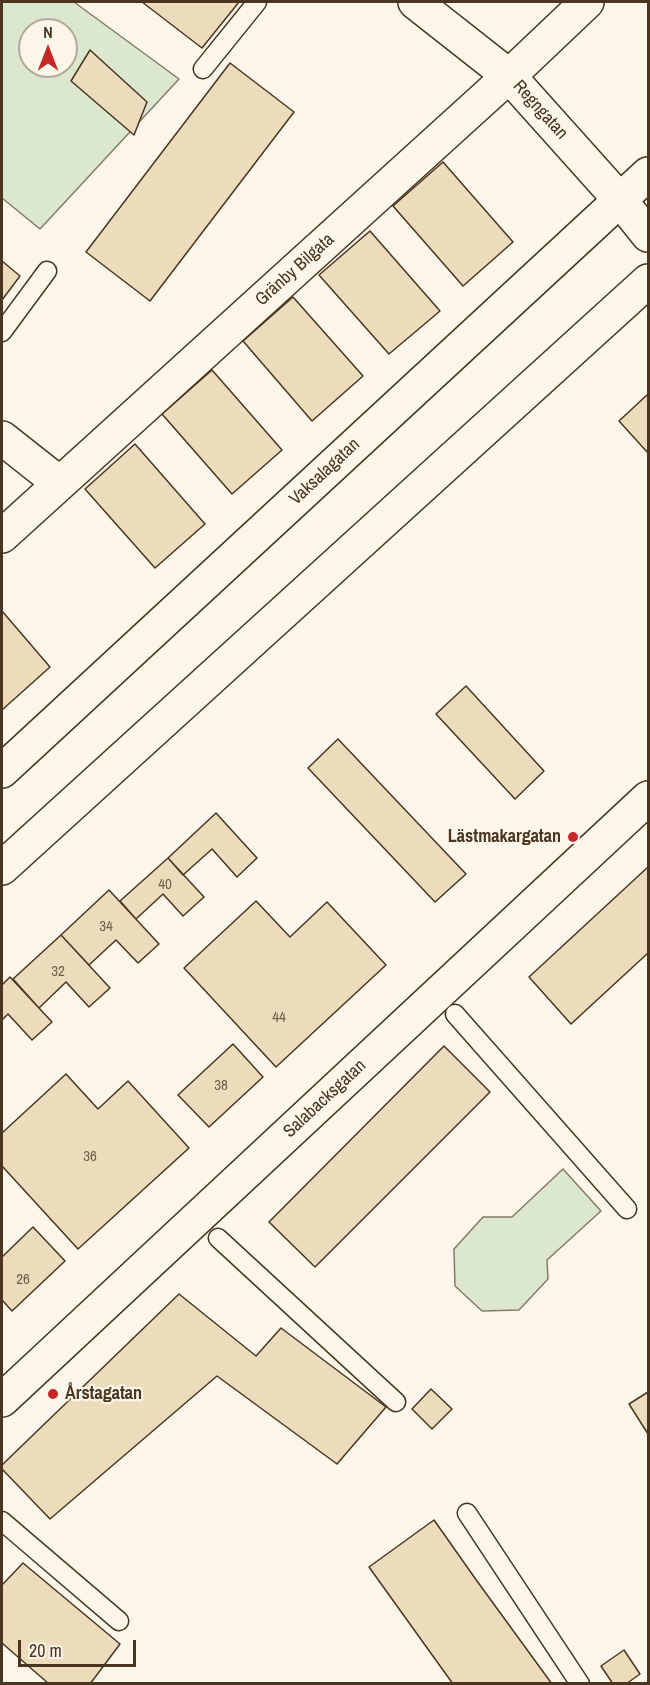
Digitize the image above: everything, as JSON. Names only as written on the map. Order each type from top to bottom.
[{"type":"street","name":"Regngatan","points":[[415,2],[509,76],[620,200],[648,235]]},
{"type":"street","name":"Gränby Bilgata","points":[[2,536],[509,76],[587,2]]},
{"type":"street","name":"Vaksalagatan","points":[[2,771],[648,174]]},
{"type":"street","points":[[2,868],[648,281]]},
{"type":"street","points":[[2,438],[59,483]]},
{"type":"street","name":"Salabacksgatan","points":[[2,1400],[648,798]]},
{"type":"lane","points":[[203,69],[256,2]]},
{"type":"lane","points":[[2,332],[47,271]]},
{"type":"lane","points":[[454,1014],[627,1209]]},
{"type":"lane","points":[[218,1238],[396,1402]]},
{"type":"lane","points":[[467,1513],[580,1683]]},
{"type":"lane","points":[[2,1521],[119,1621]]},
{"type":"green space","points":[[2,2],[74,2],[179,79],[40,229],[2,198]]},
{"type":"green space","points":[[563,1169],[601,1211],[547,1260],[548,1279],[519,1310],[482,1311],[455,1286],[454,1249],[483,1217],[512,1217]]},
{"type":"building","points":[[142,2],[239,2],[202,48]]},
{"type":"building","points":[[90,50],[147,102],[134,135],[71,81],[73,78],[78,78],[78,70]]},
{"type":"building","points":[[230,63],[294,112],[150,301],[86,252]]},
{"type":"building","points":[[443,162],[513,242],[463,286],[393,206]]},
{"type":"building","points":[[370,231],[440,311],[389,354],[319,275]]},
{"type":"building","points":[[2,261],[20,276],[2,300]]},
{"type":"building","points":[[293,297],[363,376],[312,421],[243,341]]},
{"type":"building","points":[[212,370],[282,450],[232,494],[162,414]]},
{"type":"building","points":[[648,394],[648,453],[619,421]]},
{"type":"building","points":[[135,444],[205,524],[155,568],[85,489]]},
{"type":"building","points":[[2,611],[50,667],[2,710]]},
{"type":"building","points":[[466,686],[544,771],[515,799],[436,714]]},
{"type":"building","points":[[338,739],[466,874],[435,902],[308,768]]},
{"type":"building","points":[[216,813],[257,858],[237,877],[212,849],[183,875],[168,858]]},
{"type":"building","points":[[168,858],[204,897],[183,916],[163,894],[136,919],[120,901]]},
{"type":"building","points":[[648,867],[648,953],[571,1024],[529,977]]},
{"type":"building","points":[[109,890],[159,944],[138,963],[116,940],[89,965],[61,935]]},
{"type":"building","points":[[256,901],[290,937],[327,902],[386,965],[276,1067],[184,968]]},
{"type":"building","points":[[61,935],[110,988],[89,1007],[66,982],[39,1008],[13,979]]},
{"type":"building","points":[[10,977],[52,1022],[32,1040],[8,1014],[2,1020],[2,985]]},
{"type":"building","points":[[233,1044],[263,1077],[209,1127],[178,1095]]},
{"type":"building","points":[[444,1046],[490,1092],[315,1267],[269,1222]]},
{"type":"building","points":[[66,1074],[98,1109],[128,1081],[189,1148],[78,1249],[2,1166],[2,1133]]},
{"type":"building","points":[[33,1227],[65,1261],[12,1311],[2,1300],[2,1257]]},
{"type":"building","points":[[179,1294],[256,1356],[281,1328],[386,1407],[337,1464],[217,1376],[50,1519],[2,1469],[2,1465]]},
{"type":"building","points":[[431,1389],[452,1409],[432,1429],[412,1409]]},
{"type":"building","points":[[648,1392],[648,1434],[629,1404]]},
{"type":"building","points":[[434,1520],[552,1684],[453,1684],[369,1567]]},
{"type":"building","points":[[23,1563],[120,1644],[90,1684],[49,1684],[2,1643],[2,1585]]},
{"type":"building","points":[[624,1650],[640,1674],[626,1684],[613,1684],[601,1666]]},
{"type":"place","name":"Lästmakargatan","points":[[573,837]]},
{"type":"place","name":"Årstagatan","points":[[53,1394]]}]
